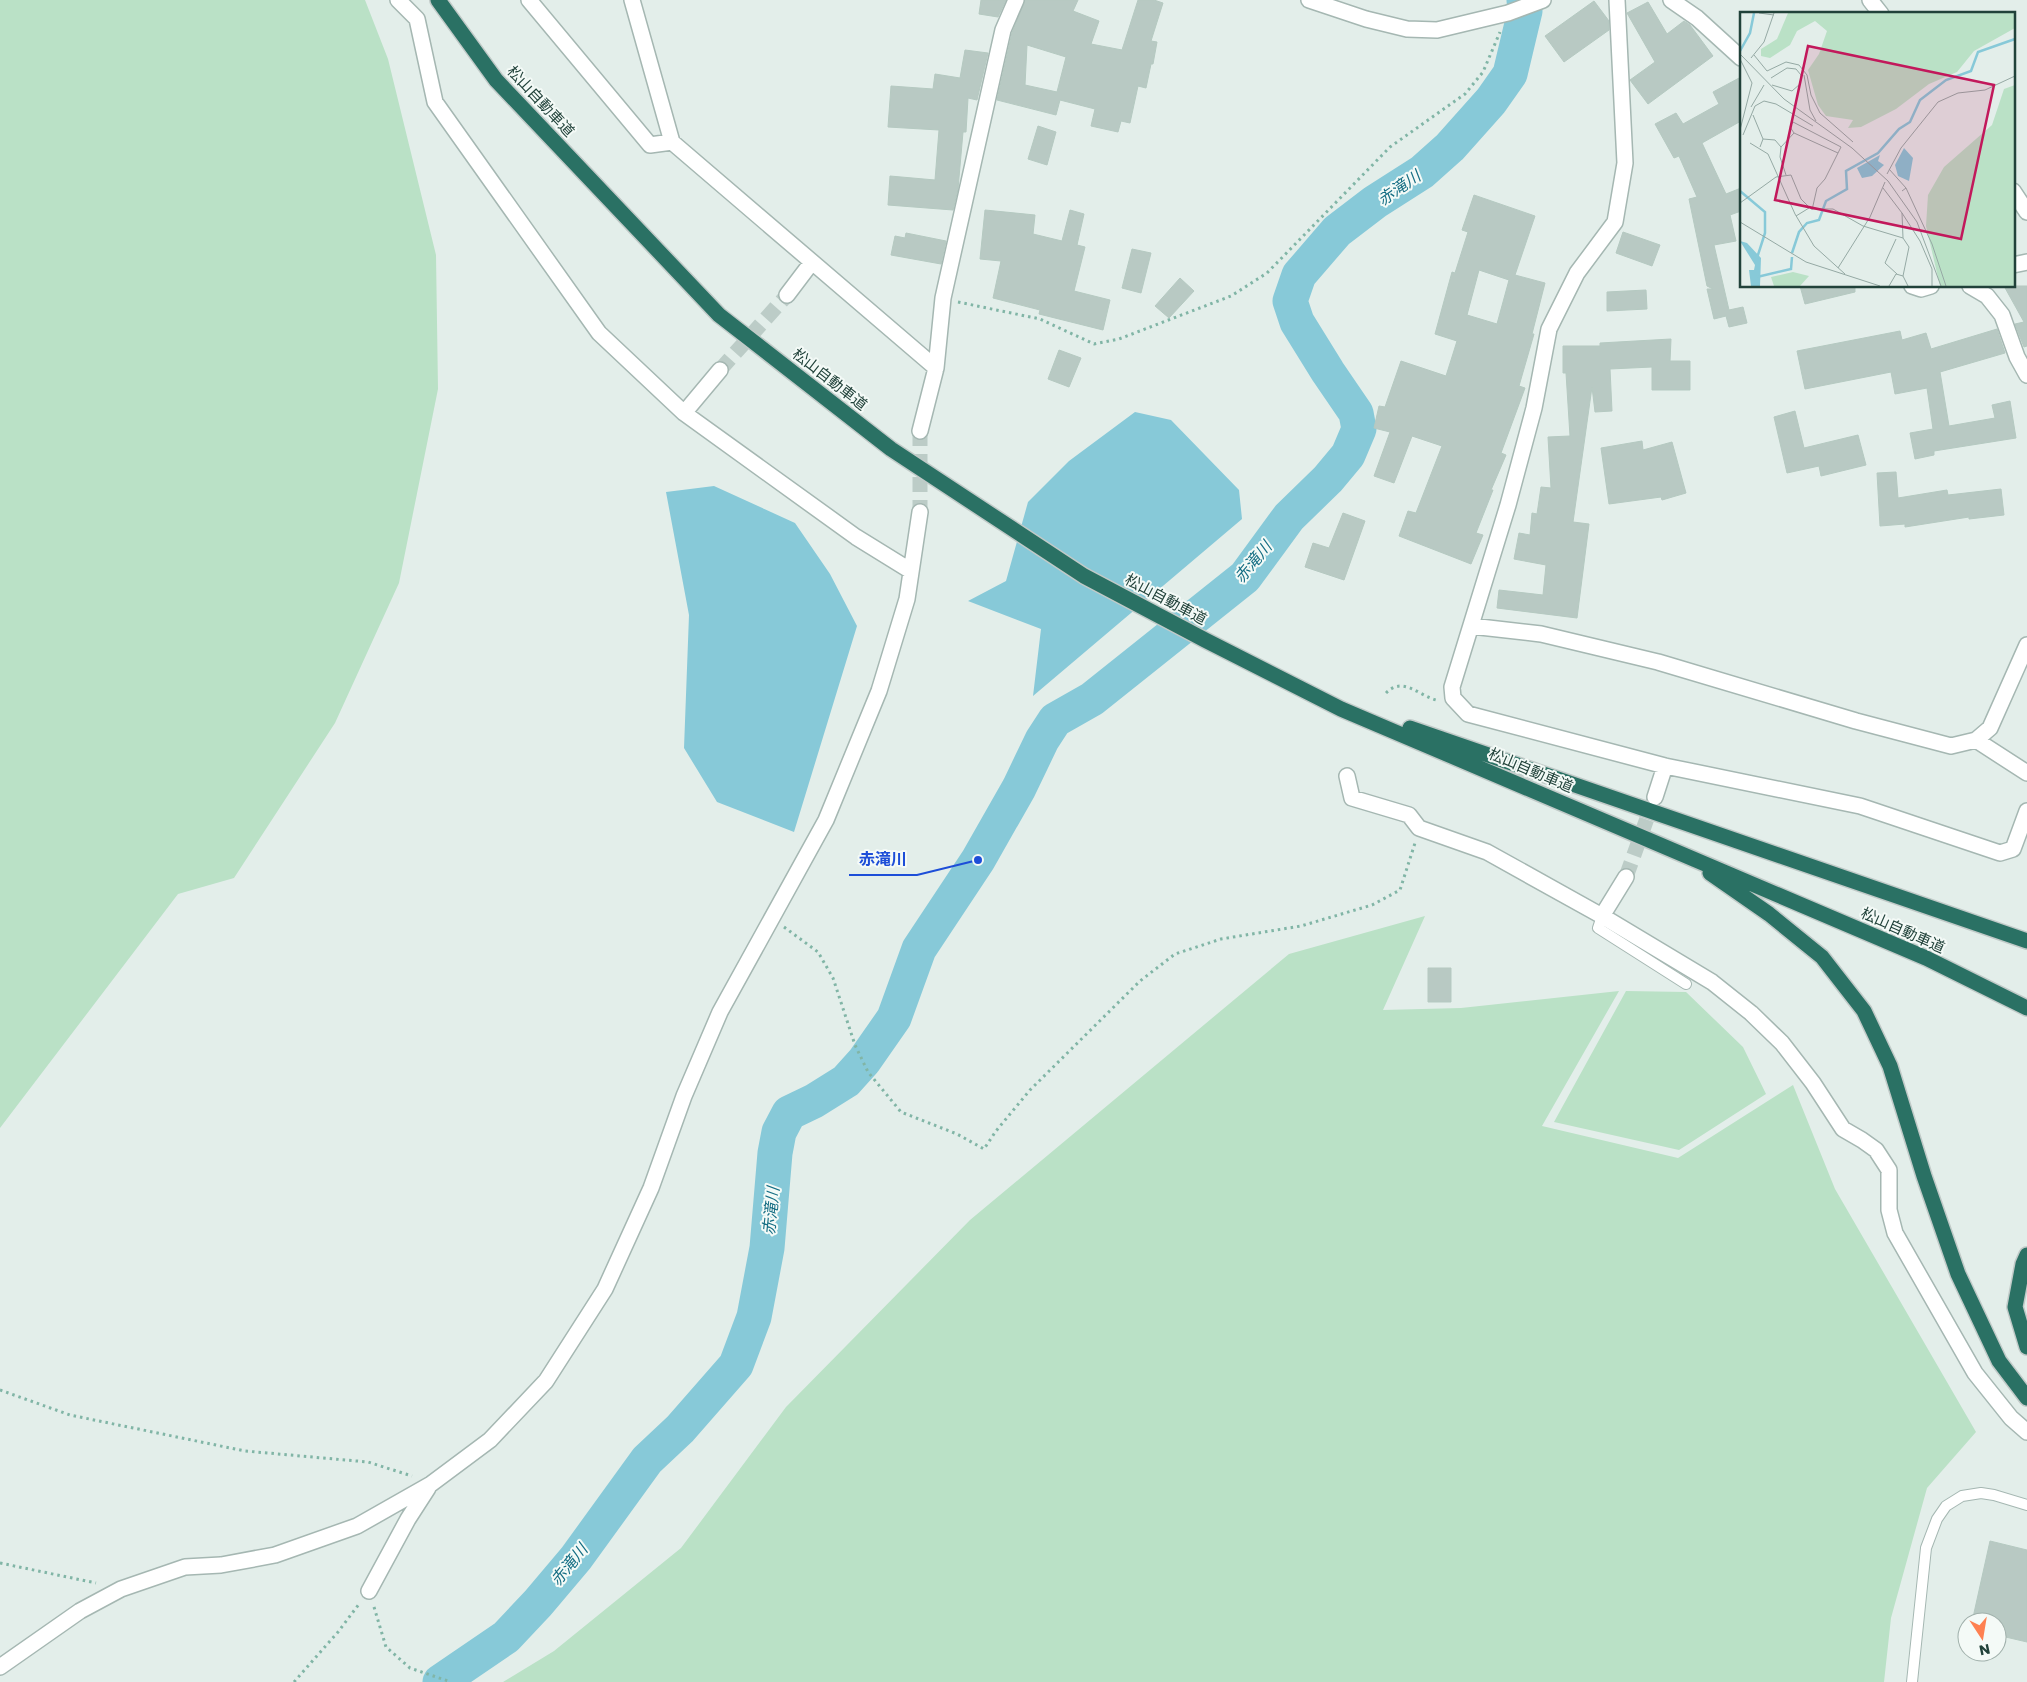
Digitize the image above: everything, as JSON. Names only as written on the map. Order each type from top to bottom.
[{"type":"highway","name":"松山自動車道","points":[[438,0],[496,80],[719,315],[891,449],[1084,576],[1205,640],[1341,708],[1926,958],[2027,1008]]},
{"type":"highway","points":[[1318,697],[2027,941]]},
{"type":"highway","points":[[1684,855],[1769,914],[1822,957],[1864,1011],[1890,1066],[1924,1176],[1958,1274],[1999,1361],[2027,1398]]},
{"type":"highway","points":[[2027,1255],[2023,1264],[2015,1307],[2027,1347]]},
{"type":"street","points":[[398,0],[417,19],[435,102],[599,333],[684,413],[848,531],[911,571]]},
{"type":"street","points":[[529,0],[650,145],[672,142]]},
{"type":"street","points":[[632,0],[672,142],[936,368]]},
{"type":"street","points":[[920,431],[936,368],[943,298],[1003,30],[1016,0]]},
{"type":"street","points":[[1309,0],[1366,19],[1407,29],[1437,30],[1508,13],[1539,2]]},
{"type":"street","points":[[1617,0],[1624,163],[1615,222],[1577,273],[1549,329],[1534,408],[1508,505],[1452,687],[1452,698],[1468,714],[1666,766],[1860,806],[2000,853],[2013,849],[2027,812]]},
{"type":"street","points":[[1671,0],[1697,18],[1740,57]]},
{"type":"street","points":[[1870,0],[1879,12]]},
{"type":"street","points":[[2014,192],[2027,212]]},
{"type":"street","points":[[787,294],[812,262]]},
{"type":"street","points":[[2014,265],[2027,262]]},
{"type":"street","points":[[1973,288],[1987,296],[2002,315],[2017,357],[2027,375]]},
{"type":"street","points":[[684,413],[720,370]]},
{"type":"street","points":[[0,1667],[80,1612],[121,1589],[185,1567],[221,1565],[275,1555],[357,1526],[431,1484],[490,1440],[546,1381],[605,1289],[651,1188],[684,1096],[720,1012],[826,820],[879,691],[907,599],[920,512]]},
{"type":"street","points":[[1471,626],[1540,634],[1658,662],[1856,721],[1951,746],[1976,740],[1990,728],[2027,645]]},
{"type":"street","points":[[1976,740],[2027,773]]},
{"type":"street","points":[[1655,797],[1666,766]]},
{"type":"street","points":[[1347,776],[1352,798],[1409,815],[1419,828],[1487,852],[1602,916],[1712,982],[1751,1012],[1782,1043],[1813,1083],[1843,1129],[1876,1150],[1889,1170],[1888,1210],[1895,1233],[1975,1373],[2010,1418],[2027,1432]]},
{"type":"street","points":[[1602,916],[1626,877]]},
{"type":"street","points":[[369,1591],[408,1519],[431,1484]]},
{"type":"lane","points":[[1602,916],[1598,928],[1686,984]]},
{"type":"lane","points":[[1912,1682],[1926,1548],[1937,1519],[1946,1506],[1962,1496],[1981,1493],[2027,1505]]},
{"type":"path","points":[[943,298],[1040,319],[1094,344],[1119,339],[1231,296],[1267,273],[1390,147],[1465,94],[1484,72],[1508,13]]},
{"type":"path","points":[[1386,693],[1392,687],[1403,685],[1435,700],[1452,698]]},
{"type":"path","points":[[772,918],[818,952],[833,978],[855,1045],[868,1072],[901,1112],[957,1134],[984,1149],[1030,1090],[1083,1040],[1140,981],[1175,954],[1221,939],[1301,926],[1372,905],[1400,890],[1419,828]]},
{"type":"path","points":[[0,1390],[70,1415],[245,1450],[368,1462],[402,1472],[431,1484]]},
{"type":"path","points":[[0,1563],[121,1589]]},
{"type":"path","points":[[294,1682],[338,1632],[369,1591]]},
{"type":"path","points":[[369,1591],[386,1646],[410,1668],[451,1682]]},
{"type":"green space","points":[[0,0],[365,0],[388,59],[436,255],[438,389],[399,583],[335,723],[234,878],[178,894],[0,1128]]},
{"type":"green space","points":[[1425,916],[1383,1010],[1461,1008],[1619,991],[1542,1126],[1678,1158],[1793,1085],[1835,1189],[1976,1432],[1927,1488],[1891,1618],[1884,1682],[503,1682],[554,1651],[681,1548],[786,1407],[970,1220],[1289,954]]},
{"type":"green space","points":[[1626,991],[1686,992],[1743,1047],[1766,1094],[1679,1150],[1554,1122]]},
{"type":"water","points":[[1135,412],[1171,420],[1239,490],[1242,519],[1033,696],[1041,629],[968,601],[1006,581],[1028,502],[1069,461]]},
{"type":"water","points":[[714,486],[795,523],[830,574],[857,626],[794,832],[717,802],[684,748],[689,615],[666,492]]},
{"type":"building","points":[[981,0],[1006,0],[998,17],[979,14]]},
{"type":"building","points":[[1025,0],[1078,0],[1073,11],[1099,21],[1091,44],[1122,50],[1138,0],[1154,0],[1163,3],[1151,41],[1157,42],[1146,88],[1138,86],[1130,123],[1121,121],[1118,132],[1091,126],[1095,109],[1060,100],[1056,115],[997,100],[1012,33]],"holes":[[[1027,45],[1066,57],[1057,92],[1025,85]]]},
{"type":"building","points":[[1594,1],[1609,21],[1609,30],[1564,62],[1545,36]]},
{"type":"building","points":[[1648,2],[1667,34],[1684,21],[1690,25],[1713,56],[1648,104],[1630,80],[1655,62],[1627,13]]},
{"type":"building","points":[[965,50],[988,53],[977,100],[968,98],[966,132],[963,132],[958,189],[953,210],[888,205],[890,176],[935,180],[939,130],[888,127],[891,86],[933,89],[935,74],[960,78]]},
{"type":"building","points":[[1740,78],[1740,122],[1702,143],[1726,194],[1740,188],[1740,211],[1730,215],[1736,241],[1714,245],[1729,310],[1743,307],[1747,323],[1729,327],[1726,316],[1714,319],[1707,289],[1713,289],[1707,286],[1689,199],[1697,197],[1679,156],[1674,158],[1655,124],[1676,113],[1683,124],[1719,104],[1713,92]]},
{"type":"building","points":[[1038,126],[1056,132],[1047,165],[1028,159]]},
{"type":"building","points":[[1474,195],[1535,216],[1515,275],[1545,283],[1532,334],[1534,334],[1519,386],[1525,388],[1501,453],[1506,455],[1476,533],[1483,535],[1471,564],[1399,536],[1408,511],[1416,513],[1442,446],[1412,436],[1394,483],[1374,476],[1390,432],[1374,428],[1379,406],[1385,407],[1401,361],[1446,376],[1457,341],[1435,334],[1452,272],[1455,273],[1468,232],[1462,230]],"holes":[[[1479,270],[1509,280],[1497,324],[1467,315]]]},
{"type":"building","points":[[985,210],[1035,215],[1033,234],[1062,241],[1070,210],[1084,214],[1077,245],[1085,247],[1074,291],[1110,300],[1103,330],[1039,314],[1040,310],[993,298],[1001,261],[980,259]]},
{"type":"building","points":[[1623,232],[1660,245],[1652,266],[1616,253]]},
{"type":"building","points":[[906,233],[946,241],[941,264],[891,255],[895,236],[905,238]]},
{"type":"building","points":[[1132,249],[1151,253],[1141,293],[1122,288]]},
{"type":"building","points":[[1180,278],[1194,291],[1169,318],[1155,306]]},
{"type":"building","points":[[2027,286],[2027,346],[2024,347],[2015,324],[2024,322],[2005,288]]},
{"type":"building","points":[[1801,288],[1855,288],[1855,292],[1805,304]]},
{"type":"building","points":[[1646,290],[1647,309],[1607,311],[1607,292]]},
{"type":"building","points":[[1997,329],[2005,353],[1940,372],[1949,426],[1995,418],[1992,405],[2010,401],[2016,438],[1934,451],[1934,455],[1915,459],[1910,433],[1933,429],[1927,388],[1895,394],[1891,372],[1805,389],[1797,351],[1900,331],[1902,340],[1926,333],[1931,349]]},
{"type":"building","points":[[1671,339],[1670,361],[1690,361],[1690,390],[1652,390],[1652,367],[1610,369],[1612,411],[1595,412],[1592,387],[1573,522],[1589,524],[1577,618],[1497,608],[1499,590],[1543,595],[1546,565],[1514,559],[1519,533],[1530,535],[1532,513],[1537,514],[1541,487],[1551,488],[1548,437],[1570,436],[1566,373],[1563,373],[1563,346],[1600,346],[1600,343]]},
{"type":"building","points":[[1059,350],[1081,358],[1069,387],[1048,379]]},
{"type":"building","points":[[1795,411],[1804,448],[1858,435],[1866,465],[1821,476],[1819,466],[1787,473],[1774,417]]},
{"type":"building","points":[[1642,441],[1643,450],[1672,442],[1686,493],[1662,500],[1661,497],[1609,504],[1601,448]]},
{"type":"building","points":[[1896,472],[1898,498],[1947,490],[1948,495],[2001,489],[2004,515],[1969,519],[1969,517],[1905,527],[1905,524],[1880,526],[1877,473]]},
{"type":"building","points":[[1343,513],[1365,521],[1344,580],[1305,567],[1313,543],[1329,548]]},
{"type":"building","points":[[1428,968],[1451,968],[1451,1002],[1428,1002]]},
{"type":"building","points":[[1990,1541],[2027,1550],[2027,1642],[2007,1637],[2007,1612],[1974,1612]]},
{"type":"waterway","name":"赤滝川","points":[[440,1682],[506,1637],[538,1603],[576,1558],[647,1460],[680,1429],[736,1365],[754,1317],[767,1248],[775,1153],[779,1132],[789,1113],[814,1101],[846,1081],[864,1061],[894,1018],[919,949],[978,860],[1019,788],[1042,740],[1055,720],[1092,699],[1245,577],[1289,517],[1328,479],[1348,455],[1359,429],[1356,413],[1297,322],[1290,301],[1299,275],[1337,231],[1375,202],[1422,172],[1450,147],[1491,101],[1510,74],[1525,11],[1524,0]]},
{"type":"tunnel","points":[[720,370],[787,295]]},
{"type":"tunnel","points":[[920,431],[920,512]]},
{"type":"tunnel","points":[[1626,877],[1654,799]]},
{"type":"place","name":"赤滝川","points":[[978,860]]}]
